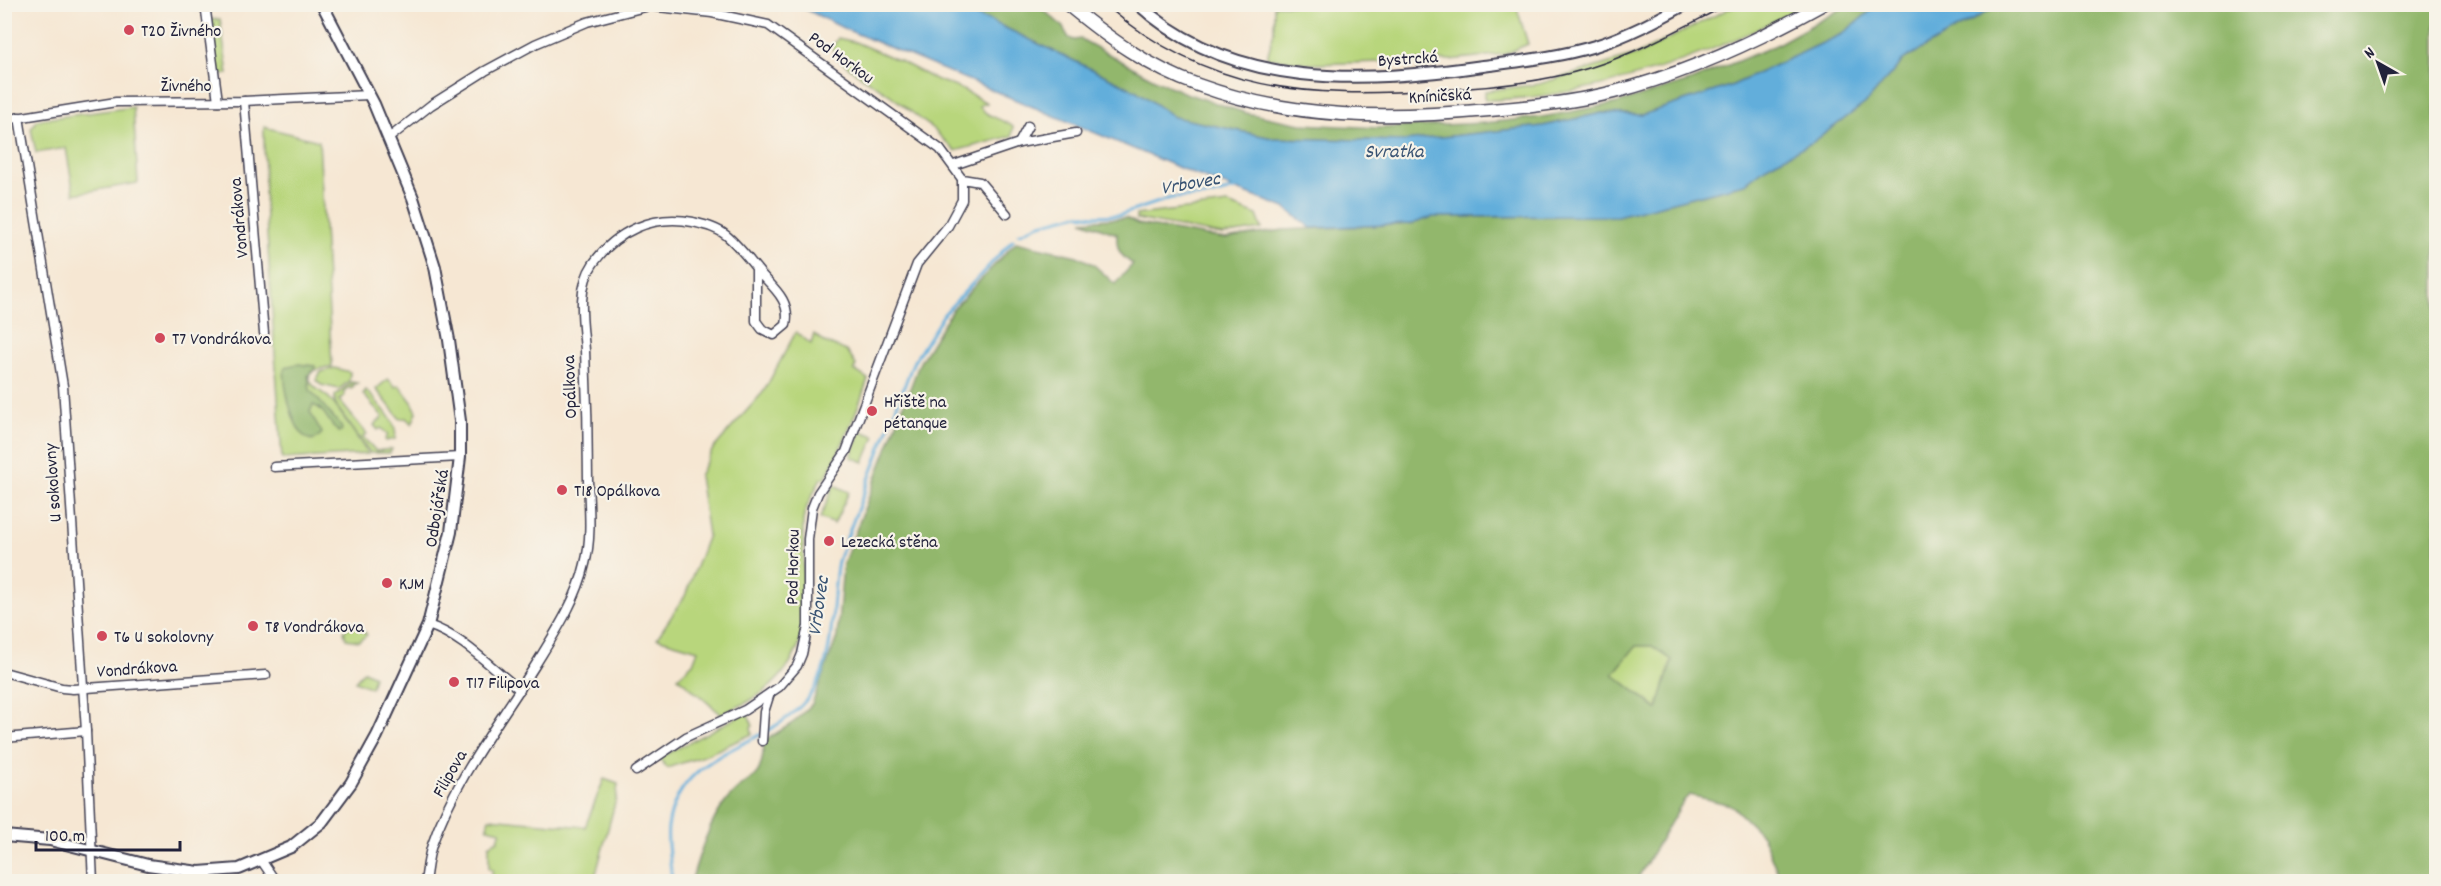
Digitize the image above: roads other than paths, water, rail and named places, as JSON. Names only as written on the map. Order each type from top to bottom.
[{"type":"main road","name":"Kníničská","points":[[1067,4],[1104,34],[1149,63],[1196,85],[1247,101],[1298,112],[1377,116],[1457,113],[1536,106],[1614,92],[1691,67],[1768,35],[1823,4]]},
{"type":"street","points":[[205,4],[218,101]]},
{"type":"street","name":"Odbojářská","points":[[4,836],[50,840],[148,865],[199,872],[239,869],[291,847],[322,822],[351,783],[377,736],[428,626],[451,532],[460,457],[460,422],[449,340],[435,267],[414,198],[369,95],[322,4]]},
{"type":"street","name":"Bystrcká","points":[[1138,4],[1167,29],[1216,55],[1238,63],[1279,72],[1330,78],[1381,77],[1446,71],[1573,51],[1595,46],[1641,28],[1686,4]]},
{"type":"street","name":"Pod Horkou","points":[[389,138],[431,105],[485,71],[535,44],[587,22],[650,6],[712,13],[768,25],[940,149],[954,165],[962,179],[962,200],[948,226],[917,264],[846,452],[825,482],[812,508],[808,539],[808,626],[802,654],[796,666],[779,687],[745,710],[686,737],[636,771]]},
{"type":"street","name":"Živného","points":[[4,120],[116,102],[244,101],[369,95]]},
{"type":"street","name":"Vondrákova","points":[[244,101],[264,333]]},
{"type":"street","name":"U sokolovny","points":[[19,117],[63,386],[82,688],[87,731],[93,882]]},
{"type":"street","points":[[1019,143],[1028,126]]},
{"type":"street","points":[[954,165],[1019,143],[1076,133]]},
{"type":"street","points":[[962,179],[980,182],[1007,214]]},
{"type":"street","name":"Opálkova","points":[[520,690],[571,604],[585,564],[588,536],[588,466],[585,349],[581,310],[591,266],[618,236],[645,224],[659,220],[688,221],[710,226],[727,235],[756,268],[784,300],[789,313],[786,325],[774,335],[762,329],[756,321],[756,268]]},
{"type":"street","points":[[274,467],[460,457]]},
{"type":"street","points":[[428,626],[438,629],[479,654],[520,690]]},
{"type":"street","name":"Vondrákova","points":[[4,672],[62,688],[266,675]]},
{"type":"street","name":"Filipova","points":[[425,882],[432,847],[448,807],[520,690]]},
{"type":"street","points":[[762,741],[762,728],[770,693]]},
{"type":"street","points":[[4,738],[87,731]]},
{"type":"street","points":[[261,860],[276,882]]},
{"type":"water","name":"Svratka","points":[[797,5],[941,5],[989,20],[1135,90],[1174,117],[1272,138],[1405,141],[1543,126],[1602,113],[1642,115],[1733,85],[1842,34],[1878,5],[1999,5],[1904,59],[1867,102],[1813,142],[1770,164],[1744,184],[1617,216],[1432,217],[1412,224],[1311,228],[1285,208],[1194,174],[843,28]]},
{"type":"waterway","name":"Vrbovec","points":[[1019,234],[1037,225],[1079,214],[1120,215],[1171,198],[1210,196],[1238,188]]},
{"type":"waterway","name":"Vrbovec","points":[[672,882],[668,827],[676,799],[691,778],[709,763],[775,726],[796,711],[813,691],[826,661],[832,628],[838,561],[913,363],[944,314],[1013,240]]},
{"type":"tram line","points":[[1104,4],[1143,34],[1182,56],[1221,72],[1261,83],[1302,90],[1344,92],[1475,88],[1552,77],[1589,68],[1625,55],[1729,4]]},
{"type":"place","name":"T20 Živného","points":[[129,30]]},
{"type":"place","name":"T7 Vondrákova","points":[[160,338]]},
{"type":"place","name":"Hřiště na pétanque","points":[[872,411]]},
{"type":"place","name":"T18 Opálkova","points":[[562,490]]},
{"type":"place","name":"Lezecká stěna","points":[[829,541]]},
{"type":"place","name":"KJM","points":[[387,583]]},
{"type":"place","name":"T8 Vondrákova","points":[[253,626]]},
{"type":"place","name":"T6 U sokolovny","points":[[102,636]]},
{"type":"place","name":"T17 Filipova","points":[[454,682]]}]
